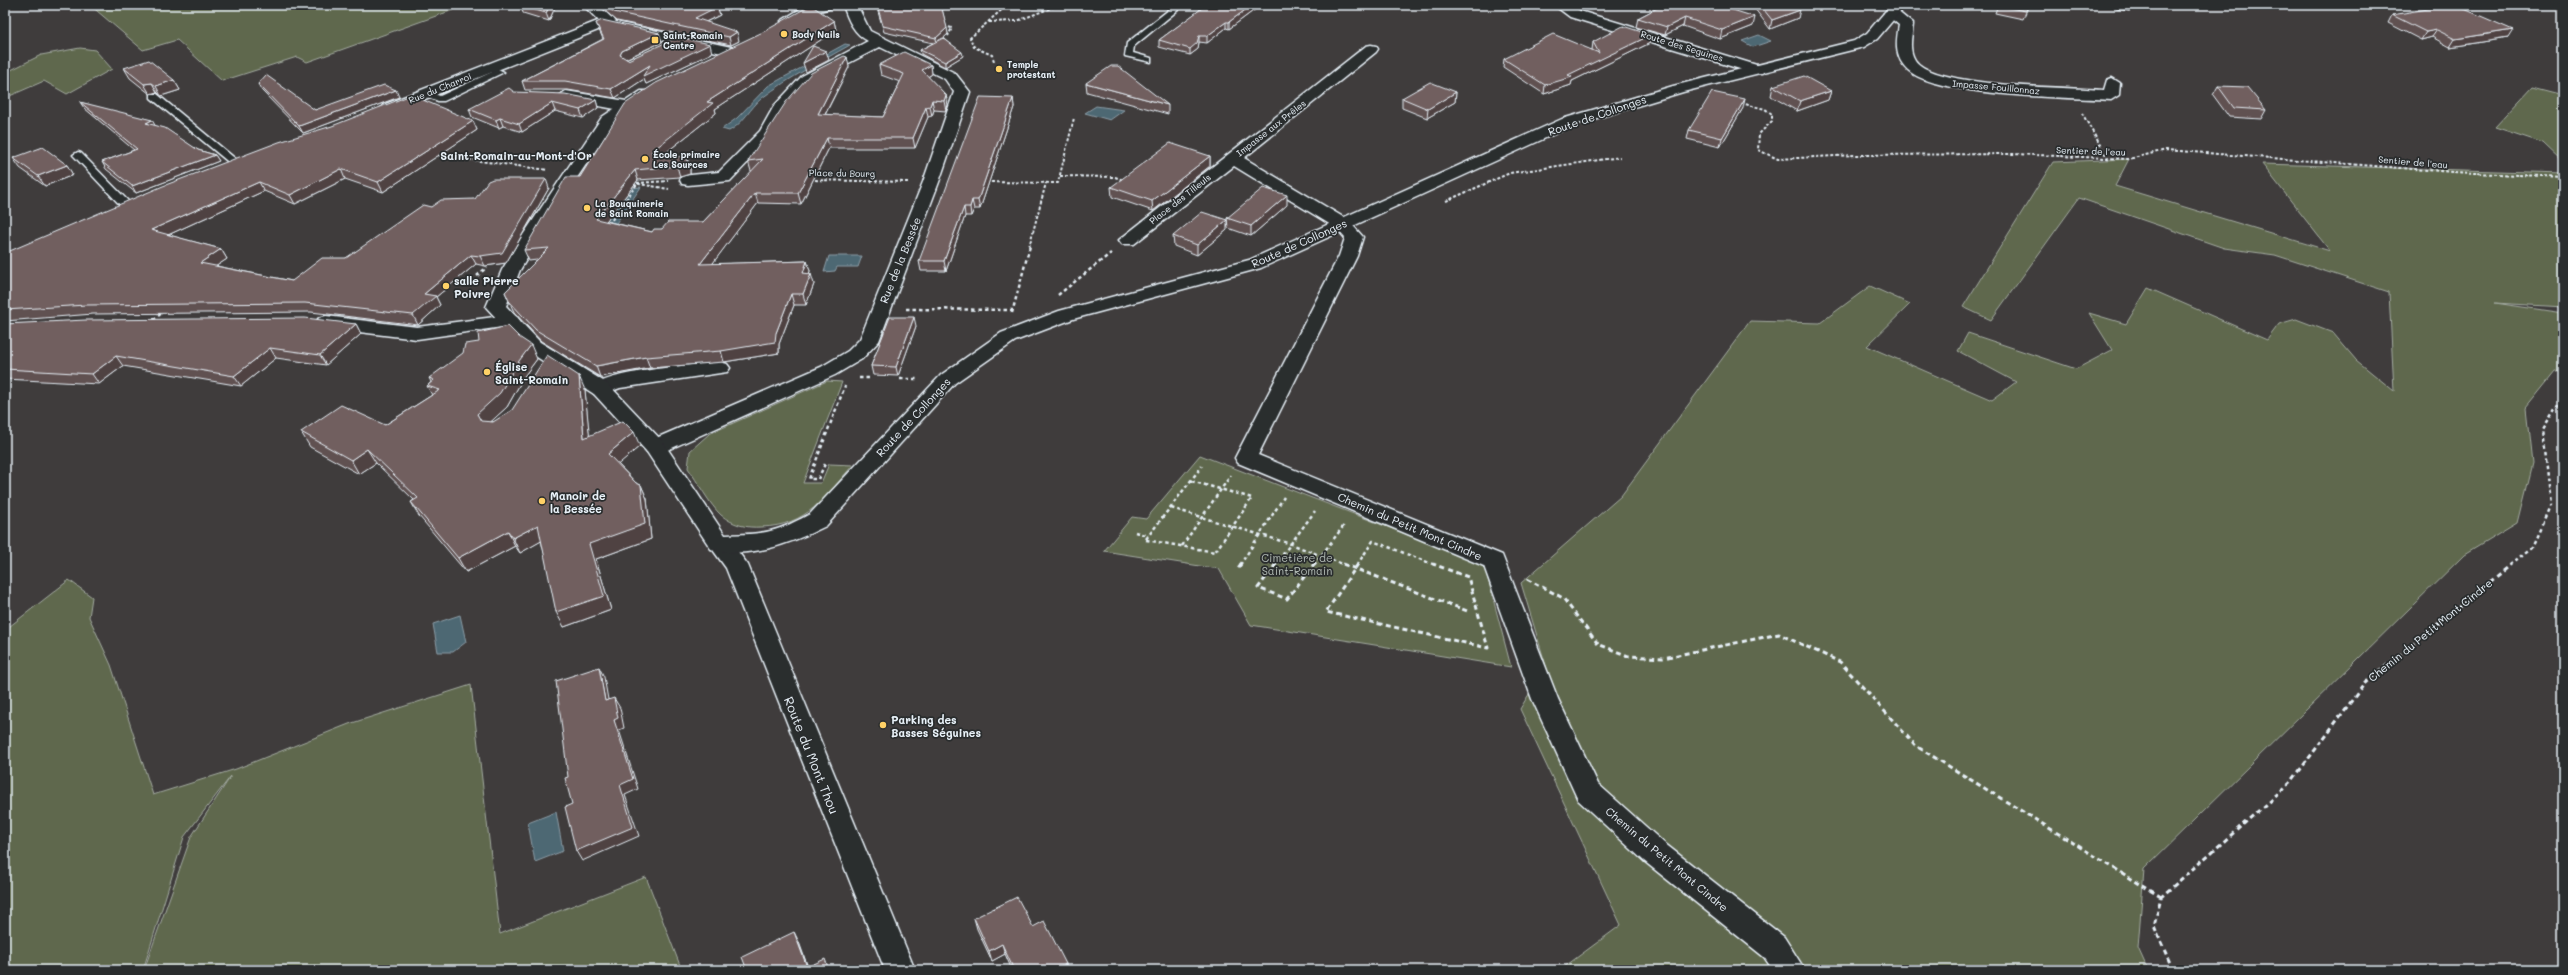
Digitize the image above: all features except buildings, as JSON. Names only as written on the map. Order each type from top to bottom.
[{"type":"street","points":[[590,5],[610,23],[678,40],[737,47],[711,61]]},
{"type":"street","points":[[777,27],[810,9],[826,5]]},
{"type":"street","name":"Rue de la Bessée","points":[[655,447],[828,371],[855,355],[869,342],[931,182],[962,92],[950,76],[878,42],[865,34],[856,21],[850,5]]},
{"type":"street","name":"Route des Seguines","points":[[1561,5],[1575,14],[1758,70]]},
{"type":"street","name":"Route de Collonges","points":[[719,543],[765,542],[791,534],[818,520],[948,379],[1008,337],[1066,315],[1255,264],[1568,122],[1678,89],[1859,44],[1872,36],[1895,9]]},
{"type":"street","name":"Impasse Fouillonnaz","points":[[1895,9],[1906,24],[1904,51],[1907,61],[1918,72],[1938,80],[1961,86],[2111,95],[2112,83]]},
{"type":"street","name":"Rue du Charroi","points":[[374,114],[489,68],[610,23]]},
{"type":"street","points":[[658,50],[678,40]]},
{"type":"street","points":[[688,180],[724,177],[767,133],[780,109],[807,79],[878,42]]},
{"type":"street","name":"Impasse aux Prêles","points":[[1342,224],[1233,159],[1371,49]]},
{"type":"street","points":[[571,173],[608,120],[626,106],[658,88]]},
{"type":"street","points":[[553,96],[568,96],[626,106]]},
{"type":"street","name":"Place des Tilleuls","points":[[1128,240],[1233,159]]},
{"type":"street","points":[[215,171],[242,160]]},
{"type":"street","name":"Route du Mont Thou","points":[[571,173],[512,270],[496,307],[533,346],[546,365],[601,389],[655,447],[719,543],[736,565],[900,970]]},
{"type":"street","name":"Chemin du Petit Mont Cindre","points":[[1342,224],[1354,237],[1348,256],[1246,458],[1494,561],[1545,699],[1588,792],[1654,852],[1774,947],[1790,970]]},
{"type":"street","points":[[311,320],[417,333],[510,321]]},
{"type":"street","points":[[601,389],[615,382],[720,368]]},
{"type":"lane","points":[[1148,60],[1128,54],[1130,45],[1180,5]]},
{"type":"lane","points":[[154,96],[242,160]]},
{"type":"lane","points":[[78,155],[126,205]]},
{"type":"path","points":[[994,61],[992,55],[974,48],[970,38],[1007,5]]},
{"type":"path","points":[[988,22],[1007,24],[1020,22],[1059,5]]},
{"type":"path","points":[[938,24],[952,28],[948,36]]},
{"type":"path","points":[[2070,92],[2108,159]]},
{"type":"path","name":"Sentier de l'eau","points":[[1736,102],[1765,109],[1772,114],[1772,120],[1759,134],[1758,150],[1778,159],[1856,155],[2013,154],[2129,159],[2155,151],[2166,150],[2453,172],[2563,177]]},
{"type":"path","points":[[984,182],[1058,183],[1074,118]]},
{"type":"path","points":[[430,154],[571,173]]},
{"type":"path","points":[[1439,204],[1510,173],[1620,157]]},
{"type":"path","points":[[1060,176],[1116,177],[1125,180]]},
{"type":"path","name":"Place du Bourg","points":[[806,180],[881,179],[909,182]]},
{"type":"path","points":[[629,184],[688,180]]},
{"type":"path","points":[[1010,318],[1046,182]]},
{"type":"path","points":[[637,184],[671,189]]},
{"type":"path","points":[[607,227],[637,184]]},
{"type":"path","points":[[606,218],[614,218]]},
{"type":"path","points":[[1058,296],[1128,240]]},
{"type":"path","points":[[477,276],[490,265]]},
{"type":"path","points":[[151,321],[168,308]]},
{"type":"path","points":[[905,309],[1019,310]]},
{"type":"path","points":[[825,464],[818,479],[809,479],[848,378],[835,378],[828,371]]},
{"type":"path","points":[[900,379],[923,379]]},
{"type":"path","name":"Chemin du Petit Mont Cindre","points":[[2161,897],[2291,782],[2365,683],[2532,547],[2551,505],[2543,431],[2563,398]]},
{"type":"path","points":[[1191,481],[1252,498],[1234,527],[1215,552],[1146,540],[1202,466]]},
{"type":"path","points":[[1182,546],[1235,468]]},
{"type":"path","points":[[1330,492],[1258,588],[1287,599],[1346,523]]},
{"type":"path","points":[[1238,568],[1285,496]]},
{"type":"path","points":[[1171,508],[1291,544],[1470,612]]},
{"type":"path","points":[[1135,532],[1148,536]]},
{"type":"path","points":[[1373,541],[1468,577],[1488,648],[1326,612],[1355,569],[1373,541]]},
{"type":"path","points":[[1494,561],[1563,598],[1598,644],[1628,656],[1663,658],[1779,634],[1840,662],[1916,746],[2161,897],[2154,926],[2173,970]]},
{"type":"green space","points":[[90,5],[467,5],[307,62],[297,57],[222,81],[177,40],[143,50]]},
{"type":"green space","points":[[80,48],[95,50],[112,69],[67,94],[44,81],[5,98],[5,73],[41,55]]},
{"type":"green space","points":[[2532,87],[2563,95],[2563,162],[2543,143],[2495,127]]},
{"type":"green space","points":[[2129,159],[2115,186],[2330,251],[2262,164],[2563,173],[2563,307],[2495,303],[2563,313],[2563,371],[2555,372],[2526,408],[2532,463],[2517,523],[2464,555],[2144,869],[2138,948],[2148,970],[1560,970],[1621,925],[1520,709],[1546,666],[1521,583],[1621,496],[1750,321],[1820,323],[1870,286],[1910,304],[1867,346],[1992,400],[2016,382],[1958,351],[1968,333],[2076,369],[2112,350],[2089,313],[2126,324],[2148,288],[2267,340],[2279,324],[2296,319],[2333,333],[2356,360],[2394,391],[2389,292],[2275,255],[2224,248],[2079,198],[1991,320],[1963,307],[2053,162]]},
{"type":"green space","points":[[827,381],[842,382],[803,483],[821,483],[829,464],[853,465],[814,508],[791,521],[777,525],[750,527],[735,523],[721,515],[708,499],[688,468],[690,451],[709,434]]},
{"type":"green space","name":"Cimetière de Saint-Romain","points":[[1200,455],[1484,564],[1511,667],[1251,625],[1219,569],[1104,551],[1132,517],[1146,519]]},
{"type":"green space","points":[[69,580],[92,597],[89,617],[111,665],[153,795],[236,769],[349,724],[471,685],[500,934],[646,877],[681,968],[676,970],[144,970],[191,837],[231,776],[184,837],[143,970],[5,970],[5,630]]},
{"type":"water","points":[[1759,35],[1771,41],[1753,47],[1742,41]]},
{"type":"water","points":[[845,44],[850,45],[794,76],[762,98],[734,128],[729,131],[722,129],[737,118],[768,86]]},
{"type":"water","points":[[1096,106],[1124,110],[1110,120],[1085,113]]},
{"type":"water","points":[[641,187],[610,232],[600,231],[631,188]]},
{"type":"water","points":[[829,256],[862,256],[858,267],[837,267],[835,271],[824,272]]},
{"type":"water","points":[[460,615],[466,642],[453,652],[438,652],[433,624]]},
{"type":"water","points":[[556,812],[563,851],[535,862],[528,823]]},
{"type":"place","name":"Body Nails","points":[[784,34]]},
{"type":"place","name":"Saint-Romain Centre","points":[[655,40]]},
{"type":"place","name":"Temple protestant","points":[[999,69]]},
{"type":"place","name":"École primaire Les Sources","points":[[645,159]]},
{"type":"place","name":"La Bouquinerie de Saint Romain","points":[[587,208]]},
{"type":"place","name":"salle Pierre Poivre","points":[[446,286]]},
{"type":"place","name":"Église Saint-Romain","points":[[487,372]]},
{"type":"place","name":"Manoir de la Bessée","points":[[542,501]]},
{"type":"place","name":"Parking des Basses Séguines","points":[[883,725]]},
{"type":"district","name":"Saint-Romain-au-Mont-d'Or","points":[[516,155]]}]
